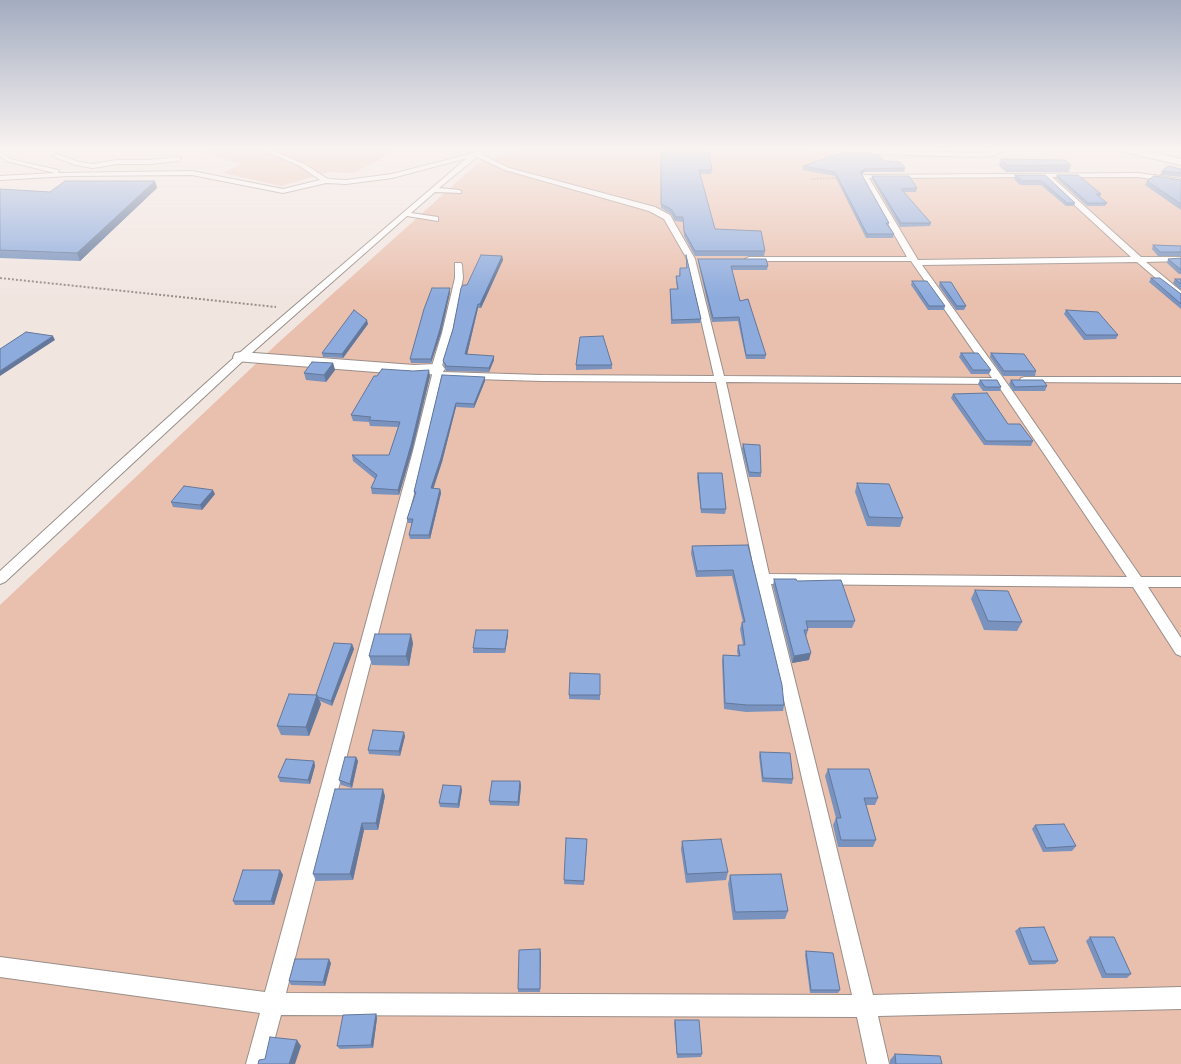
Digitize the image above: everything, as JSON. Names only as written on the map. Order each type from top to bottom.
[{"type":"street","points":[[241,357],[436,372]]},
{"type":"lane","points":[[0,579],[241,357],[425,198]]},
{"type":"lane","points":[[611,198],[652,209],[667,217],[695,259],[763,579],[878,1064]]},
{"type":"lane","points":[[877,198],[914,261],[1137,581],[1181,650]]},
{"type":"lane","points":[[1070,198],[1138,260],[1181,295]]},
{"type":"lane","points":[[407,214],[435,219]]},
{"type":"lane","points":[[738,259],[914,261],[1181,259]]},
{"type":"lane","points":[[257,1064],[419,451],[436,372],[447,333],[459,278],[458,265]]},
{"type":"lane","points":[[436,372],[542,378],[999,381],[1181,380]]},
{"type":"lane","points":[[763,579],[1181,582]]},
{"type":"lane","points":[[0,967],[273,1004],[865,1006],[1181,998]]},
{"type":"path","points":[[0,278],[297,309]]},
{"type":"shaded area","points":[[439,198],[1181,198],[1181,1064],[0,1064],[0,605],[279,342]]},
{"type":"building","points":[[0,198],[137,198],[77,253],[0,250]]},
{"type":"building","points":[[661,198],[706,198],[715,229],[761,231],[765,251],[695,251],[684,231],[683,217],[676,217],[671,209],[661,204]]},
{"type":"building","points":[[848,198],[875,198],[889,223],[886,223],[894,234],[867,234]]},
{"type":"building","points":[[885,198],[909,198],[931,223],[901,223]]},
{"type":"building","points":[[1061,198],[1069,198],[1075,203],[1067,203]]},
{"type":"building","points":[[1082,198],[1100,198],[1107,203],[1088,203]]},
{"type":"building","points":[[1172,198],[1181,198],[1181,204]]},
{"type":"building","points":[[1153,245],[1181,246],[1181,252],[1160,252]]},
{"type":"building","points":[[481,255],[502,256],[480,304],[478,304],[465,354],[494,356],[489,368],[445,366],[446,365],[443,361],[453,329],[461,288],[463,285],[467,285]]},
{"type":"building","points":[[686,255],[701,319],[672,320],[670,289],[678,289],[676,276],[680,276],[680,268],[687,268]]},
{"type":"building","points":[[1181,258],[1181,270],[1168,259]]},
{"type":"building","points":[[698,259],[766,259],[768,266],[731,266],[740,301],[748,299],[766,355],[746,355],[739,317],[713,318]]},
{"type":"building","points":[[1151,278],[1160,278],[1181,294],[1181,304]]},
{"type":"building","points":[[1175,279],[1181,279],[1181,284]]},
{"type":"building","points":[[912,281],[927,281],[945,306],[929,306]]},
{"type":"building","points":[[940,282],[951,282],[966,306],[957,306]]},
{"type":"building","points":[[432,288],[450,288],[431,359],[410,359],[424,309]]},
{"type":"building","points":[[354,310],[367,320],[342,354],[322,353]]},
{"type":"building","points":[[1066,310],[1098,312],[1118,335],[1086,335]]},
{"type":"building","points":[[26,332],[53,336],[0,371],[0,349]]},
{"type":"building","points":[[603,336],[612,365],[576,365],[580,337]]},
{"type":"building","points":[[961,353],[978,353],[991,370],[973,370]]},
{"type":"building","points":[[991,353],[1024,354],[1036,371],[1004,371]]},
{"type":"building","points":[[312,362],[333,363],[324,375],[304,373]]},
{"type":"building","points":[[382,369],[413,371],[429,370],[411,445],[398,490],[371,488],[377,475],[352,455],[389,455],[400,422],[369,420],[371,417],[351,415],[374,376],[377,376]]},
{"type":"building","points":[[442,375],[485,377],[474,404],[456,403],[431,488],[440,489],[429,535],[409,535],[413,519],[407,519],[416,492],[414,492]]},
{"type":"building","points":[[980,380],[997,380],[1001,387],[985,387]]},
{"type":"building","points":[[1011,380],[1043,380],[1047,386],[1015,387]]},
{"type":"building","points":[[987,393],[1008,424],[1020,424],[1033,441],[986,441],[953,394]]},
{"type":"building","points":[[743,444],[760,445],[761,473],[749,472]]},
{"type":"building","points":[[698,473],[722,473],[726,509],[701,509]]},
{"type":"building","points":[[857,483],[889,484],[903,518],[869,517]]},
{"type":"building","points":[[184,486],[213,490],[200,505],[171,502]]},
{"type":"building","points":[[748,545],[782,685],[784,705],[747,705],[725,703],[723,655],[740,656],[738,645],[745,645],[742,622],[745,622],[733,570],[697,571],[692,546]]},
{"type":"building","points":[[774,579],[796,579],[797,581],[841,580],[855,621],[806,621],[808,630],[804,630],[811,653],[794,656]]},
{"type":"building","points":[[975,590],[1008,591],[1022,622],[988,621]]},
{"type":"building","points":[[476,630],[508,630],[505,649],[473,648]]},
{"type":"building","points":[[375,634],[411,634],[406,656],[369,656]]},
{"type":"building","points":[[334,643],[352,644],[331,701],[316,695]]},
{"type":"building","points":[[570,673],[600,674],[600,695],[569,695]]},
{"type":"building","points":[[289,694],[317,695],[306,727],[277,726]]},
{"type":"building","points":[[373,730],[404,732],[399,751],[368,750]]},
{"type":"building","points":[[760,752],[790,753],[793,779],[763,778]]},
{"type":"building","points":[[345,757],[356,757],[350,784],[339,780]]},
{"type":"building","points":[[286,759],[314,761],[308,780],[278,777]]},
{"type":"building","points":[[828,769],[869,769],[878,798],[864,798],[876,840],[841,840],[836,818],[841,818]]},
{"type":"building","points":[[492,781],[520,781],[518,802],[489,801]]},
{"type":"building","points":[[443,785],[461,786],[458,804],[439,803]]},
{"type":"building","points":[[335,789],[383,789],[376,823],[362,823],[350,874],[313,874]]},
{"type":"building","points":[[1064,824],[1076,846],[1046,848],[1035,825]]},
{"type":"building","points":[[566,838],[587,839],[584,881],[564,880]]},
{"type":"building","points":[[721,839],[728,872],[687,874],[682,841]]},
{"type":"building","points":[[243,870],[280,870],[271,901],[233,901]]},
{"type":"building","points":[[781,874],[788,911],[735,912],[730,875]]},
{"type":"building","points":[[1044,927],[1058,961],[1032,961],[1019,928]]},
{"type":"building","points":[[1090,937],[1114,937],[1131,974],[1106,974]]},
{"type":"building","points":[[540,949],[540,989],[518,989],[519,950]]},
{"type":"building","points":[[806,951],[833,953],[840,990],[811,990]]},
{"type":"building","points":[[295,959],[329,959],[323,982],[289,981]]},
{"type":"building","points":[[376,1014],[371,1045],[337,1046],[343,1015]]},
{"type":"building","points":[[675,1020],[699,1020],[702,1054],[677,1054]]},
{"type":"building","points":[[270,1037],[297,1040],[289,1064],[258,1064],[259,1060],[265,1059]]},
{"type":"building","points":[[895,1054],[940,1056],[942,1064],[896,1064]]}]
